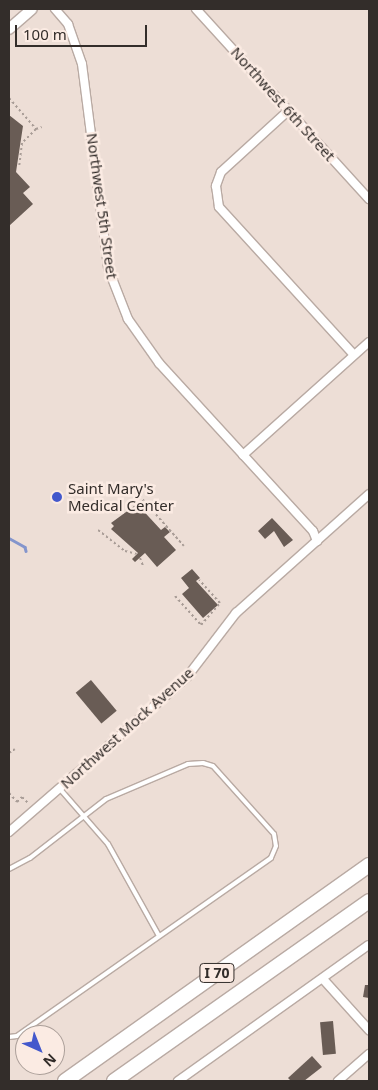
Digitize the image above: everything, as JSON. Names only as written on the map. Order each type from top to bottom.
[{"type":"highway","name":"I 70","points":[[65,1081],[369,865]]},
{"type":"highway","name":"I 70","points":[[114,1081],[369,901]]},
{"type":"street","points":[[9,29],[32,9]]},
{"type":"street","name":"Northwest 5th Street","points":[[55,9],[68,24],[82,64],[108,268],[119,300],[159,363],[313,531],[317,541]]},
{"type":"street","name":"Northwest 6th Street","points":[[196,9],[369,199]]},
{"type":"street","points":[[289,110],[221,172],[216,186],[219,206],[354,355]]},
{"type":"street","points":[[243,455],[369,342]]},
{"type":"street","name":"Northwest Mock Avenue","points":[[9,832],[187,677],[236,613],[369,494]]},
{"type":"street","points":[[178,1081],[369,945]]},
{"type":"street","points":[[323,979],[369,1030]]},
{"type":"street","points":[[338,1081],[369,1054]]},
{"type":"lane","points":[[9,869],[30,858],[106,799],[188,764],[203,762],[213,766],[274,834],[276,846],[271,858],[17,1036],[9,1037]]},
{"type":"lane","points":[[60,789],[108,844],[159,936]]},
{"type":"path","points":[[9,98],[36,129]]},
{"type":"path","points":[[19,168],[22,143],[36,129],[42,127]]},
{"type":"path","points":[[136,492],[184,546]]},
{"type":"path","points":[[98,530],[125,551],[137,554]]},
{"type":"path","points":[[140,558],[143,566]]},
{"type":"path","points":[[175,596],[201,625],[220,603],[199,580]]},
{"type":"path","points":[[9,753],[14,749]]},
{"type":"path","points":[[9,793],[17,802],[22,797],[28,803]]},
{"type":"building","points":[[9,115],[23,126],[16,172],[30,187],[23,193],[33,204],[9,226]]},
{"type":"building","points":[[137,504],[161,530],[165,527],[170,532],[164,537],[176,550],[157,567],[145,553],[135,562],[132,559],[138,553],[111,529],[114,526],[111,523]]},
{"type":"building","points":[[272,518],[293,540],[284,547],[274,531],[265,539],[258,531]]},
{"type":"building","points":[[192,569],[200,578],[196,581],[218,605],[203,618],[182,594],[189,588],[181,578]]},
{"type":"building","points":[[91,680],[117,711],[101,723],[76,693]]},
{"type":"building","points":[[365,985],[369,985],[369,998],[363,997]]},
{"type":"building","points":[[333,1021],[336,1054],[323,1055],[320,1022]]},
{"type":"building","points":[[312,1056],[322,1067],[304,1081],[291,1081],[288,1078]]},
{"type":"waterway","points":[[9,538],[25,547],[26,551]]},
{"type":"place","name":"Saint Mary's Medical Center","points":[[57,497]]}]
